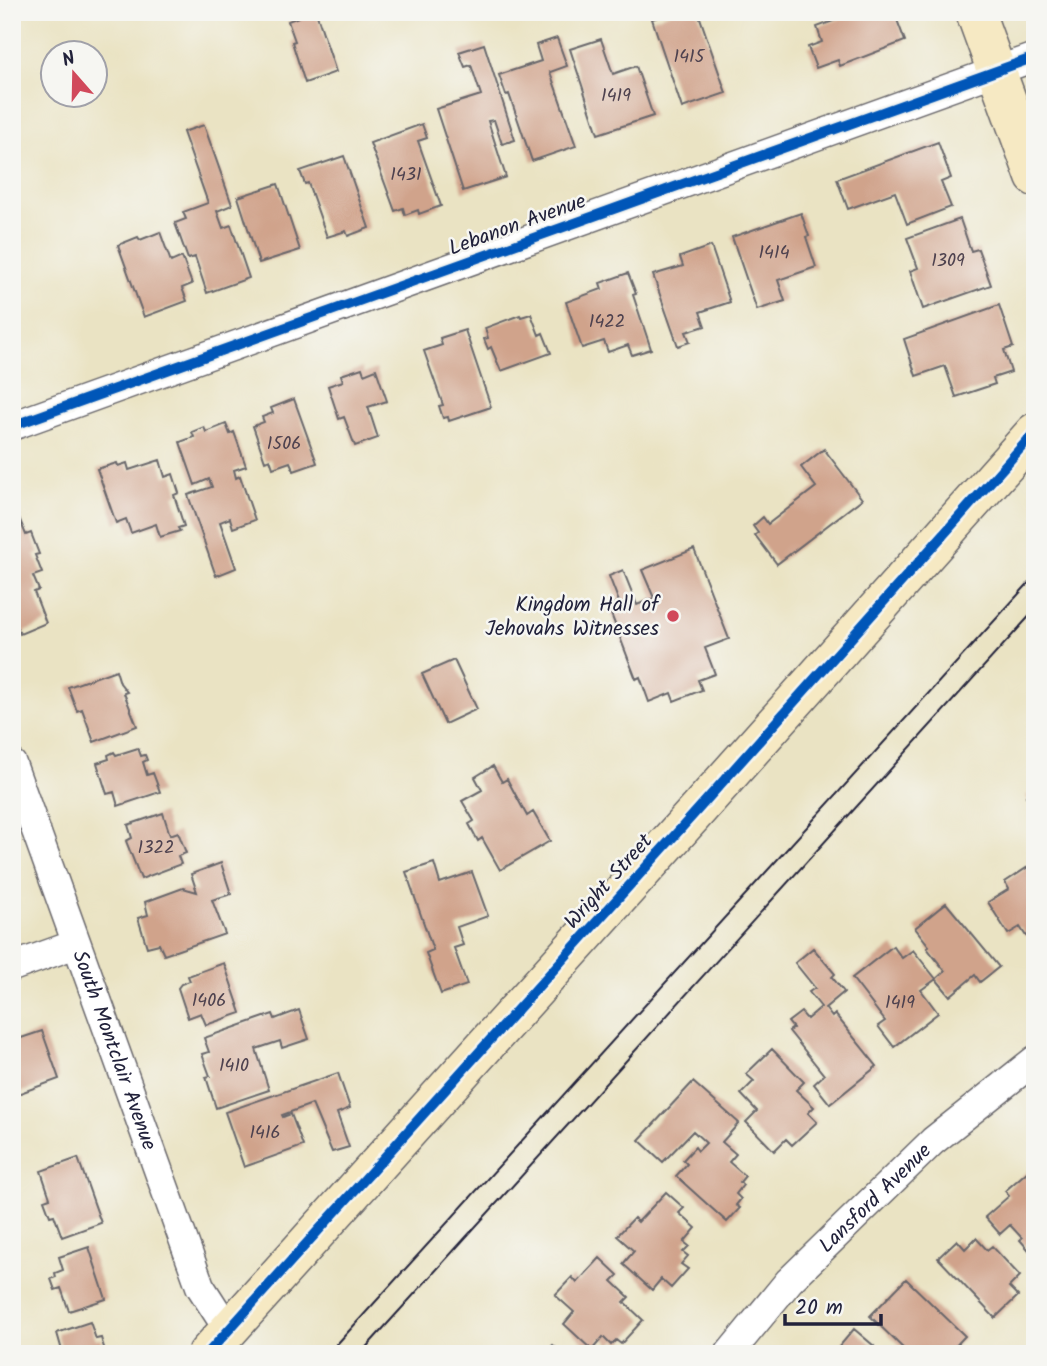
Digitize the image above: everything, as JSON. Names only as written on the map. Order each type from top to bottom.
[{"type":"street","points":[[975,12],[1035,177]]},
{"type":"street","name":"Lebanon Avenue","points":[[12,426],[1035,57]]},
{"type":"street","name":"Wright Street","points":[[218,1342],[1035,432]]},
{"type":"street","name":"South Montclair Avenue","points":[[12,764],[218,1342]]},
{"type":"street","points":[[12,967],[76,944]]},
{"type":"street","name":"Lansford Avenue","points":[[729,1354],[789,1281],[933,1142],[1035,1060]]},
{"type":"building","points":[[316,12],[336,72],[305,83],[288,21]]},
{"type":"building","points":[[673,12],[698,12],[726,93],[682,108],[652,19]]},
{"type":"building","points":[[857,12],[894,12],[905,41],[840,66],[838,60],[816,68],[808,47],[822,42],[817,27]]},
{"type":"building","points":[[557,38],[567,66],[550,72],[576,146],[532,161],[509,94],[506,95],[499,75],[541,61],[536,45]]},
{"type":"building","points":[[601,39],[613,74],[636,66],[653,116],[598,134],[570,49]]},
{"type":"building","points":[[484,44],[515,140],[502,144],[494,120],[488,121],[506,177],[463,191],[436,109],[481,95],[471,65],[465,67],[459,52]]},
{"type":"building","points":[[422,124],[427,138],[418,141],[441,206],[419,214],[418,210],[405,215],[403,208],[395,211],[370,143]]},
{"type":"building","points":[[204,125],[232,205],[217,211],[223,228],[231,225],[249,278],[207,293],[195,257],[188,259],[175,223],[186,219],[183,212],[208,203],[183,132]]},
{"type":"building","points":[[938,142],[951,178],[941,182],[951,207],[907,224],[895,192],[848,209],[837,179]]},
{"type":"building","points":[[344,156],[369,228],[348,236],[346,231],[327,237],[308,183],[305,184],[300,171]]},
{"type":"building","points":[[278,184],[300,250],[259,263],[238,197]]},
{"type":"building","points":[[801,213],[816,267],[778,280],[785,301],[757,310],[732,237]]},
{"type":"building","points":[[960,219],[971,251],[978,249],[991,285],[923,309],[910,271],[918,268],[907,238]]},
{"type":"building","points":[[160,232],[171,262],[182,257],[192,284],[182,288],[187,301],[144,317],[118,245]]},
{"type":"building","points":[[711,246],[730,302],[700,312],[705,326],[686,332],[690,342],[678,346],[653,275],[683,266],[680,257]]},
{"type":"building","points":[[628,273],[651,349],[632,355],[628,345],[608,352],[604,341],[582,348],[566,302],[602,289],[600,283]]},
{"type":"building","points":[[999,305],[1013,347],[1004,350],[1011,372],[993,378],[995,384],[956,397],[945,366],[916,376],[904,339]]},
{"type":"building","points":[[531,314],[539,335],[543,333],[551,353],[501,371],[491,347],[488,349],[484,339],[488,338],[485,328],[520,315]]},
{"type":"building","points":[[465,330],[491,407],[449,421],[448,417],[443,418],[439,406],[443,405],[424,351],[442,345],[440,338]]},
{"type":"building","points":[[362,368],[364,374],[376,369],[387,401],[368,407],[378,438],[355,446],[344,417],[339,419],[328,386],[343,381],[341,375]]},
{"type":"building","points":[[294,399],[317,463],[294,471],[290,462],[273,468],[270,459],[265,461],[253,426],[264,422],[262,417],[273,413],[271,408]]},
{"type":"building","points":[[226,424],[230,434],[234,432],[246,466],[234,470],[236,478],[240,476],[255,520],[233,528],[230,518],[220,522],[236,568],[216,576],[188,495],[212,487],[209,479],[195,485],[180,442],[194,437],[192,432],[204,427],[206,432]]},
{"type":"building","points":[[824,449],[862,499],[777,564],[755,535],[758,533],[753,526],[763,517],[768,524],[816,487],[801,467]]},
{"type":"building","points":[[160,460],[165,477],[173,474],[179,493],[174,495],[184,526],[178,528],[180,531],[160,537],[156,524],[131,533],[126,519],[116,523],[97,469],[127,463],[129,470]]},
{"type":"building","points":[[15,508],[26,535],[31,533],[39,554],[35,555],[42,573],[33,576],[39,590],[34,592],[46,623],[20,634],[12,614],[12,509]]},
{"type":"building","points":[[694,549],[729,639],[705,648],[715,674],[698,680],[702,690],[674,701],[671,693],[649,702],[640,677],[636,679],[608,606],[619,602],[609,576],[623,570],[637,605],[654,598],[642,570]]},
{"type":"building","points":[[454,660],[477,709],[445,724],[422,674]]},
{"type":"building","points":[[116,670],[120,683],[127,692],[124,693],[137,726],[94,742],[82,709],[77,711],[68,687]]},
{"type":"building","points":[[138,748],[141,756],[145,755],[147,760],[143,762],[147,775],[153,773],[160,792],[118,806],[114,792],[107,794],[97,763],[109,759],[108,755],[114,752],[116,755]]},
{"type":"building","points":[[493,766],[502,782],[507,779],[527,816],[533,812],[550,841],[500,870],[482,838],[478,841],[469,824],[474,821],[462,801],[482,790],[475,777]]},
{"type":"building","points":[[1035,791],[1035,810],[1026,796]]},
{"type":"building","points":[[163,813],[170,835],[178,832],[186,853],[178,856],[181,864],[141,879],[126,841],[132,838],[128,825]]},
{"type":"building","points":[[221,863],[231,894],[212,900],[225,934],[164,955],[159,944],[147,947],[138,918],[148,915],[145,902],[183,888],[197,892],[191,874]]},
{"type":"building","points":[[434,863],[440,883],[472,872],[488,916],[457,927],[463,945],[454,948],[467,985],[441,994],[426,953],[433,950],[406,872]]},
{"type":"building","points":[[1028,867],[1035,879],[1035,930],[1026,936],[1020,927],[1008,934],[988,902],[1009,889],[1005,882]]},
{"type":"building","points":[[946,903],[999,967],[980,982],[975,975],[950,996],[936,979],[945,971],[915,928]]},
{"type":"building","points":[[893,946],[902,958],[913,950],[936,979],[921,990],[938,1013],[894,1047],[878,1026],[885,1021],[852,978]]},
{"type":"building","points":[[813,948],[835,974],[832,977],[844,992],[825,1008],[832,1017],[835,1014],[877,1066],[830,1104],[814,1084],[824,1075],[789,1031],[793,1028],[788,1022],[801,1012],[807,1019],[821,1007],[809,992],[815,988],[795,963]]},
{"type":"building","points":[[224,963],[241,1013],[206,1025],[201,1013],[188,1018],[178,988],[190,981],[188,976]]},
{"type":"building","points":[[299,1010],[309,1039],[282,1048],[280,1041],[256,1049],[269,1090],[216,1108],[206,1077],[210,1076],[202,1054],[209,1052],[204,1038],[273,1014],[275,1019]]},
{"type":"building","points":[[42,1031],[59,1079],[12,1096],[12,1041]]},
{"type":"building","points":[[772,1049],[804,1082],[796,1090],[814,1107],[808,1113],[817,1122],[792,1145],[786,1139],[774,1151],[746,1122],[757,1111],[741,1094],[754,1081],[746,1074]]},
{"type":"building","points":[[338,1073],[350,1108],[337,1113],[349,1147],[332,1152],[312,1104],[282,1115],[291,1114],[303,1146],[244,1167],[225,1112]]},
{"type":"building","points":[[693,1082],[739,1123],[722,1142],[736,1154],[729,1162],[745,1176],[740,1182],[743,1185],[736,1194],[741,1199],[736,1205],[740,1208],[727,1222],[676,1176],[687,1164],[683,1160],[695,1147],[698,1151],[706,1143],[693,1131],[663,1162],[639,1140]]},
{"type":"building","points":[[78,1158],[101,1223],[62,1237],[54,1215],[50,1216],[44,1200],[50,1198],[41,1171]]},
{"type":"building","points":[[1035,1165],[1035,1257],[1010,1225],[1000,1234],[985,1217],[1009,1196],[1005,1191]]},
{"type":"building","points":[[666,1192],[684,1208],[679,1213],[696,1228],[684,1242],[689,1246],[683,1252],[688,1256],[681,1264],[688,1269],[671,1288],[661,1279],[652,1290],[623,1264],[634,1251],[617,1236],[634,1218],[638,1222]]},
{"type":"building","points":[[976,1238],[987,1250],[992,1246],[1020,1276],[1009,1287],[1018,1296],[995,1318],[938,1258],[957,1240],[965,1249]]},
{"type":"building","points":[[89,1247],[106,1299],[69,1311],[61,1288],[55,1290],[51,1279],[56,1277],[55,1273],[63,1270],[59,1257]]},
{"type":"building","points":[[600,1258],[618,1275],[612,1281],[629,1297],[624,1302],[643,1320],[621,1344],[616,1340],[611,1345],[603,1337],[592,1350],[564,1324],[574,1312],[555,1295],[572,1277],[577,1283]]},
{"type":"building","points":[[906,1279],[965,1336],[948,1354],[909,1354],[870,1316]]},
{"type":"building","points":[[90,1322],[96,1339],[101,1338],[106,1354],[63,1354],[57,1333]]},
{"type":"building","points":[[854,1329],[874,1346],[870,1351],[873,1354],[833,1354]]},
{"type":"building","points":[[553,1345],[562,1354],[544,1354]]},
{"type":"tram line","points":[[328,1354],[1035,576]]},
{"type":"tram line","points":[[360,1354],[1035,610]]},
{"type":"cycle path","points":[[12,426],[1035,57]]},
{"type":"cycle path","points":[[207,1354],[1035,432]]},
{"type":"place","name":"Kingdom Hall of Jehovahs Witnesses","points":[[673,616]]}]
